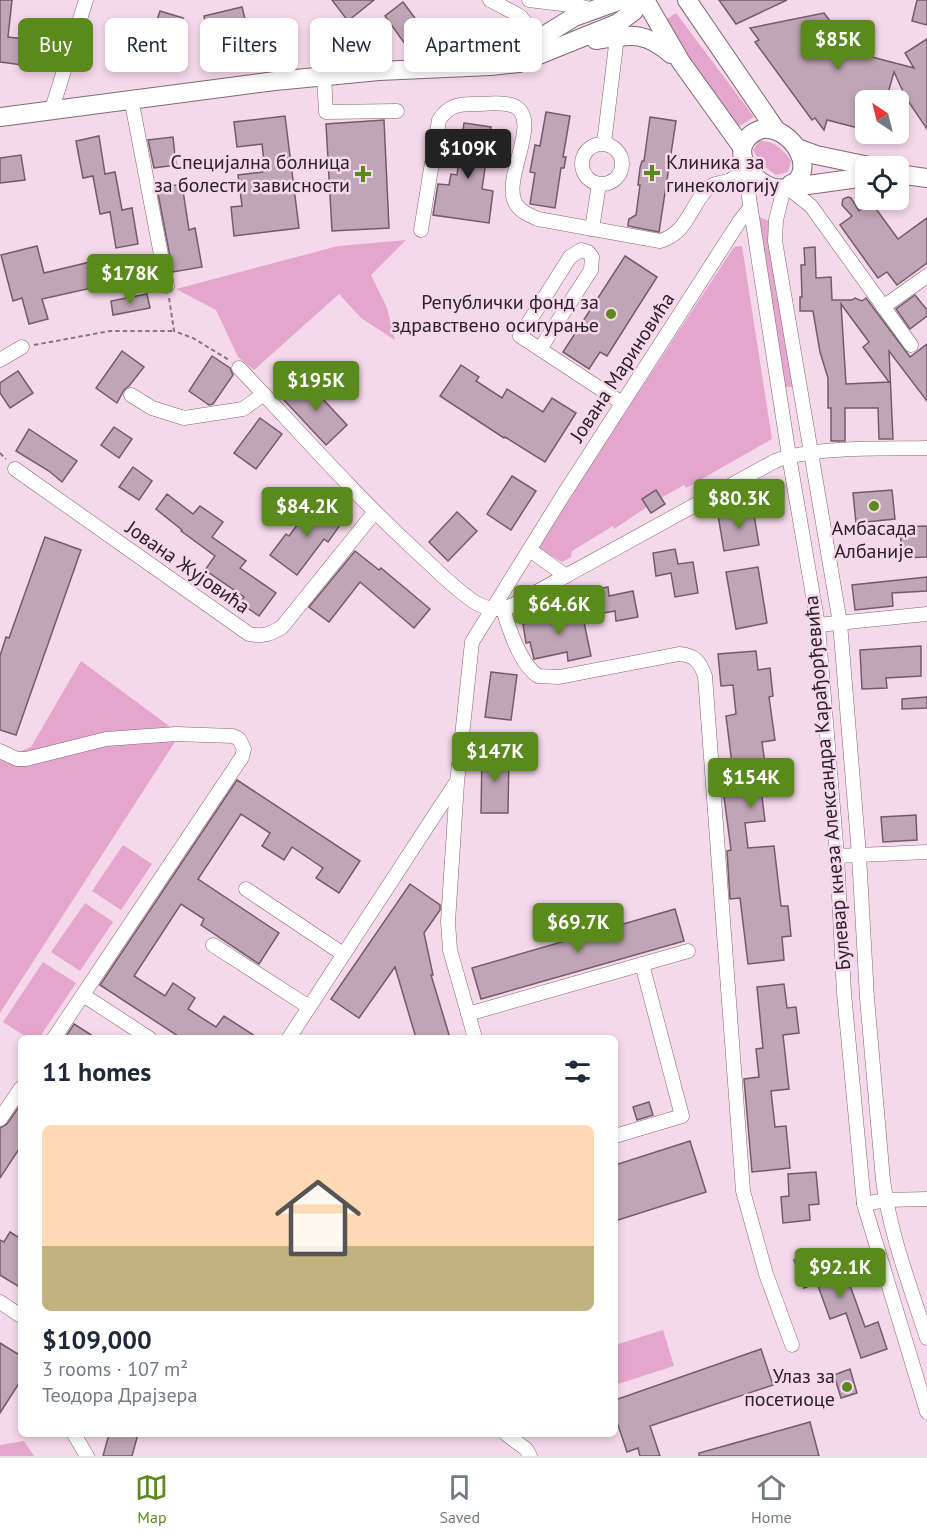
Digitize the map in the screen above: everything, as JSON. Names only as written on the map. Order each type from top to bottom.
[{"type":"main road","points":[[542,37],[573,17],[621,0]]},
{"type":"main road","points":[[542,54],[622,21],[634,11],[640,0]]},
{"type":"main road","points":[[645,0],[681,62],[742,147]]},
{"type":"main road","points":[[687,0],[776,130],[797,148],[816,155],[855,163]]},
{"type":"main road","points":[[583,38],[596,40],[634,36],[653,40],[681,62]]},
{"type":"main road","points":[[0,117],[131,98],[324,76],[404,70]]},
{"type":"main road","points":[[776,130],[766,129],[754,132],[745,140],[742,147],[743,158],[749,170],[767,184],[808,186],[855,179]]},
{"type":"main road","points":[[787,186],[799,176],[802,166],[797,148]]},
{"type":"main road","points":[[909,176],[927,178]]},
{"type":"street","points":[[52,109],[86,0]]},
{"type":"street","points":[[490,0],[522,18]]},
{"type":"street","points":[[529,0],[594,10]]},
{"type":"street","points":[[604,143],[617,37]]},
{"type":"street","points":[[542,39],[559,47]]},
{"type":"street","points":[[324,76],[326,112],[397,111]]},
{"type":"street","points":[[131,98],[167,286]]},
{"type":"street","points":[[421,230],[440,120],[444,112],[453,106],[505,104],[515,107],[523,115],[525,126],[511,190],[514,202],[523,212],[537,219],[660,241],[671,238],[679,231],[706,190],[712,185],[729,181],[749,170]]},
{"type":"street","points":[[604,143],[617,150],[621,156],[621,170],[613,181],[599,184],[592,182],[583,173],[581,161],[592,146],[604,143]]},
{"type":"street","name":"Булевар кнеза Александра Карађорђевића","points":[[749,170],[750,208],[818,625],[837,856],[844,993],[864,1204],[927,1412]]},
{"type":"street","points":[[591,229],[599,184]]},
{"type":"street","points":[[787,186],[811,206],[911,345]]},
{"type":"street","name":"Булевар кнеза Александра Карађорђевића","points":[[787,186],[776,220],[775,241],[840,623],[859,855],[867,999],[886,1200],[896,1240],[927,1338]]},
{"type":"street","name":"Јована Мариновића","points":[[474,1035],[448,939],[457,783],[472,642],[498,609],[530,550],[622,403],[750,208]]},
{"type":"street","points":[[540,350],[591,270],[592,257],[588,252],[582,250],[570,257],[520,336],[540,350],[622,403]]},
{"type":"street","points":[[884,307],[927,276]]},
{"type":"street","points":[[0,360],[22,347]]},
{"type":"street","points":[[239,368],[374,513],[476,603],[498,609],[566,576],[764,466],[789,456],[927,448]]},
{"type":"street","points":[[131,395],[152,408],[184,418],[236,411],[249,406],[264,394]]},
{"type":"street","name":"Јована Жујовића","points":[[15,469],[249,634],[256,636],[264,636],[282,627],[374,513]]},
{"type":"street","points":[[530,550],[566,576]]},
{"type":"street","points":[[498,609],[524,660],[538,676],[559,676],[679,654],[688,654],[696,658],[705,676],[743,1191],[766,1274],[792,1345]]},
{"type":"street","points":[[818,625],[927,614]]},
{"type":"street","points":[[0,751],[17,759],[26,759],[106,739],[176,734],[233,736],[243,745],[242,757],[56,1035]]},
{"type":"street","points":[[291,1035],[457,783]]},
{"type":"street","points":[[837,856],[927,852]]},
{"type":"street","points":[[246,889],[343,954]]},
{"type":"street","points":[[213,945],[309,1007]]},
{"type":"street","points":[[468,1014],[688,951]]},
{"type":"street","points":[[618,1135],[682,1116],[642,964]]},
{"type":"street","points":[[83,995],[144,1035]]},
{"type":"street","points":[[0,1119],[18,1092]]},
{"type":"street","points":[[864,1204],[886,1200],[927,1199]]},
{"type":"street","points":[[0,1302],[18,1314]]},
{"type":"street","points":[[76,1437],[87,1456]]},
{"type":"street","points":[[510,1437],[526,1449],[530,1456]]},
{"type":"path","points":[[167,286],[174,331]]},
{"type":"path","points":[[22,347],[110,331],[174,331],[213,350],[239,368]]},
{"type":"shaded area","points":[[676,13],[754,117],[738,127],[664,21]]},
{"type":"shaded area","points":[[759,141],[774,144],[785,153],[791,161],[788,172],[776,175],[761,164],[753,150]]},
{"type":"shaded area","points":[[757,216],[769,221],[777,288],[794,387],[785,387]]},
{"type":"shaded area","points":[[406,240],[371,275],[387,308],[395,340],[361,318],[339,294],[254,370],[238,357],[216,310],[176,289],[338,246]]},
{"type":"shaded area","points":[[742,246],[772,439],[686,488],[684,485],[661,498],[642,499],[647,507],[614,529],[613,526],[572,551],[571,557],[562,562],[537,547],[734,247]]},
{"type":"shaded area","points":[[81,661],[180,734],[0,1013],[0,760],[31,747]]},
{"type":"shaded area","points":[[123,845],[152,864],[121,910],[92,891]]},
{"type":"shaded area","points":[[85,903],[113,922],[80,971],[51,952]]},
{"type":"shaded area","points":[[43,962],[76,983],[41,1035],[23,1035],[3,1022]]},
{"type":"shaded area","points":[[663,1330],[674,1366],[618,1384],[618,1344]]},
{"type":"shaded area","points":[[24,1441],[34,1456],[0,1456],[0,1445]]},
{"type":"building","points":[[0,0],[12,0],[8,37],[18,38],[18,64],[0,62]]},
{"type":"building","points":[[332,0],[374,0],[352,18],[346,18]]},
{"type":"building","points":[[719,0],[787,0],[736,24]]},
{"type":"building","points":[[917,0],[927,0],[927,25],[912,21]]},
{"type":"building","points":[[403,2],[415,18],[404,18],[404,43],[392,26],[392,18],[385,16]]},
{"type":"building","points":[[242,7],[245,18],[204,18],[204,16]]},
{"type":"building","points":[[160,11],[183,18],[158,18]]},
{"type":"building","points":[[824,13],[853,52],[914,68],[905,53],[927,39],[927,129],[909,102],[909,90],[902,90],[894,72],[889,90],[855,90],[855,127],[827,120],[824,130],[815,118],[812,120],[755,42],[759,40],[750,28]]},
{"type":"building","points":[[546,112],[570,116],[563,157],[566,157],[564,168],[561,168],[555,208],[530,204],[535,173],[530,172],[535,145],[540,146]]},
{"type":"building","points":[[285,116],[299,228],[234,236],[231,207],[242,206],[238,175],[263,172],[264,162],[262,144],[237,147],[234,122]]},
{"type":"building","name":"Клиника за гинекологију","points":[[650,117],[676,121],[659,232],[628,226],[629,219],[636,215],[640,168],[644,161]]},
{"type":"building","points":[[384,120],[389,228],[332,231],[326,124]]},
{"type":"building","points":[[464,123],[491,127],[482,189],[493,191],[489,223],[433,215],[438,184],[449,185],[451,174],[457,175]]},
{"type":"building","points":[[99,136],[105,174],[115,172],[122,210],[132,208],[138,244],[116,248],[110,212],[100,214],[93,176],[83,178],[76,141]]},
{"type":"building","points":[[173,137],[176,165],[154,168],[148,140]]},
{"type":"building","points":[[21,155],[25,180],[0,183],[0,158]]},
{"type":"building","points":[[182,184],[189,230],[195,228],[202,267],[173,272],[157,188]]},
{"type":"building","points":[[851,198],[855,210],[877,210],[898,239],[927,218],[927,263],[897,285],[887,272],[878,278],[840,225],[852,216],[842,205],[843,199]]},
{"type":"building","points":[[37,246],[44,273],[90,262],[96,287],[42,299],[48,319],[29,324],[22,298],[13,301],[1,255]]},
{"type":"building","points":[[815,247],[816,278],[831,277],[832,300],[855,298],[862,301],[866,298],[910,357],[927,344],[927,401],[889,351],[893,439],[879,439],[878,408],[845,408],[845,441],[831,441],[828,378],[820,352],[813,311],[800,311],[801,265],[805,265],[804,248]],"holes":[[[841,304],[869,342],[863,347],[889,382],[846,384]]]},
{"type":"building","name":"Републички фонд за здравствено осигурање","points":[[625,256],[657,277],[607,356],[600,352],[589,369],[563,352]]},
{"type":"building","points":[[147,294],[150,308],[113,315],[111,301]]},
{"type":"building","points":[[915,295],[927,310],[927,316],[910,329],[896,309]]},
{"type":"building","points":[[122,351],[144,367],[124,390],[117,403],[96,388]]},
{"type":"building","points":[[212,356],[230,368],[233,375],[213,404],[209,405],[189,391]]},
{"type":"building","points":[[461,365],[479,377],[476,381],[502,398],[507,389],[543,412],[552,398],[576,413],[545,462],[440,396]]},
{"type":"building","points":[[18,371],[33,393],[10,408],[0,393],[0,383]]},
{"type":"building","points":[[305,380],[347,425],[326,445],[284,400]]},
{"type":"building","points":[[260,418],[282,434],[256,469],[234,453]]},
{"type":"building","points":[[114,427],[132,439],[119,458],[101,445]]},
{"type":"building","points":[[29,429],[77,461],[62,482],[49,471],[16,451]]},
{"type":"building","points":[[133,467],[152,481],[139,500],[119,487]]},
{"type":"building","points":[[512,476],[536,491],[511,530],[487,514]]},
{"type":"building","points":[[656,490],[665,504],[651,513],[642,499]]},
{"type":"building","name":"Амбасада Албаније","points":[[892,490],[895,519],[856,523],[853,493]]},
{"type":"building","points":[[167,494],[193,514],[200,506],[223,522],[212,537],[246,561],[240,568],[276,593],[259,616],[240,603],[244,597],[205,570],[215,556],[156,509]]},
{"type":"building","points":[[316,500],[343,521],[328,542],[324,539],[297,575],[270,555],[286,534],[289,536]]},
{"type":"building","points":[[753,509],[759,545],[724,551],[718,515]]},
{"type":"building","points":[[457,512],[477,531],[448,561],[429,542]]},
{"type":"building","points":[[927,526],[927,557],[902,558],[900,527]]},
{"type":"building","points":[[45,537],[81,550],[16,735],[0,730],[0,656],[6,637],[9,638]]},
{"type":"building","points":[[675,549],[678,564],[693,562],[698,593],[675,597],[671,573],[656,576],[653,553]]},
{"type":"building","points":[[355,551],[379,570],[381,568],[430,609],[414,628],[360,582],[329,622],[309,607]]},
{"type":"building","points":[[758,567],[767,623],[736,629],[726,572]]},
{"type":"building","points":[[927,577],[927,591],[892,593],[893,606],[855,610],[852,585]]},
{"type":"building","points":[[608,587],[609,596],[633,591],[638,617],[616,621],[615,611],[593,615],[589,591]]},
{"type":"building","points":[[581,608],[591,656],[568,661],[567,652],[534,659],[530,642],[526,643],[523,624],[558,617],[557,613]]},
{"type":"building","points":[[921,646],[921,676],[886,678],[887,688],[862,689],[860,650]]},
{"type":"building","points":[[756,651],[758,670],[770,668],[773,696],[769,697],[775,740],[762,742],[765,764],[758,765],[765,821],[745,823],[748,848],[774,846],[781,906],[788,906],[791,936],[782,937],[784,960],[748,964],[740,898],[730,899],[727,851],[731,850],[721,774],[733,772],[726,716],[736,714],[733,685],[721,686],[718,654]]},
{"type":"building","points":[[491,672],[517,675],[511,720],[485,717]]},
{"type":"building","points":[[927,697],[927,708],[902,709],[902,699]]},
{"type":"building","points":[[482,752],[509,753],[508,813],[481,813]]},
{"type":"building","points":[[237,780],[360,861],[339,893],[316,878],[323,868],[292,847],[284,860],[262,846],[270,833],[241,814],[198,879],[279,933],[259,964],[201,925],[204,919],[181,904],[134,976],[165,996],[173,983],[195,998],[188,1009],[216,1027],[224,1016],[253,1035],[176,1035],[100,985]]},
{"type":"building","points":[[916,815],[917,840],[883,842],[881,817]]},
{"type":"building","points":[[410,884],[440,905],[440,910],[424,933],[433,975],[431,975],[449,1035],[415,1035],[395,967],[359,1018],[331,999]]},
{"type":"building","points":[[675,909],[684,941],[481,999],[472,968]]},
{"type":"building","points":[[784,984],[787,1008],[796,1007],[799,1033],[783,1035],[789,1089],[771,1091],[775,1127],[786,1126],[790,1168],[752,1172],[744,1079],[759,1077],[756,1049],[763,1048],[757,987]]},
{"type":"building","points":[[74,1024],[91,1035],[67,1035]]},
{"type":"building","points":[[649,1102],[653,1115],[637,1120],[633,1107]]},
{"type":"building","points":[[18,1108],[18,1151],[0,1178],[0,1128],[7,1124]]},
{"type":"building","points":[[690,1141],[706,1192],[618,1220],[618,1164]]},
{"type":"building","points":[[816,1172],[819,1204],[809,1205],[810,1220],[783,1223],[781,1197],[789,1196],[788,1174]]},
{"type":"building","points":[[10,1232],[18,1237],[18,1286],[0,1275],[0,1240],[4,1242]]},
{"type":"building","points":[[827,1249],[834,1269],[843,1266],[865,1327],[878,1322],[887,1349],[861,1358],[846,1313],[830,1319],[817,1283],[804,1288],[794,1260]]},
{"type":"building","points":[[0,1343],[18,1354],[18,1385],[0,1413]]},
{"type":"building","points":[[761,1349],[773,1385],[650,1426],[660,1456],[640,1456],[638,1448],[627,1452],[618,1425],[618,1399]]},
{"type":"building","name":"Улаз за посетиоце","points":[[850,1369],[857,1393],[841,1398],[834,1375]]},
{"type":"building","points":[[810,1422],[819,1456],[699,1456],[699,1453]]},
{"type":"building","points":[[108,1437],[137,1437],[132,1456],[103,1456]]},
{"type":"place","name":"Клиника за гинекологију","points":[[652,173]]},
{"type":"place","name":"Специјална болница за болести зависности","points":[[363,174]]},
{"type":"place","name":"Републички фонд за здравствено осигурање","points":[[611,314]]},
{"type":"place","name":"Амбасада Албаније","points":[[874,506]]},
{"type":"place","name":"Улаз за посетиоце","points":[[847,1387]]}]
